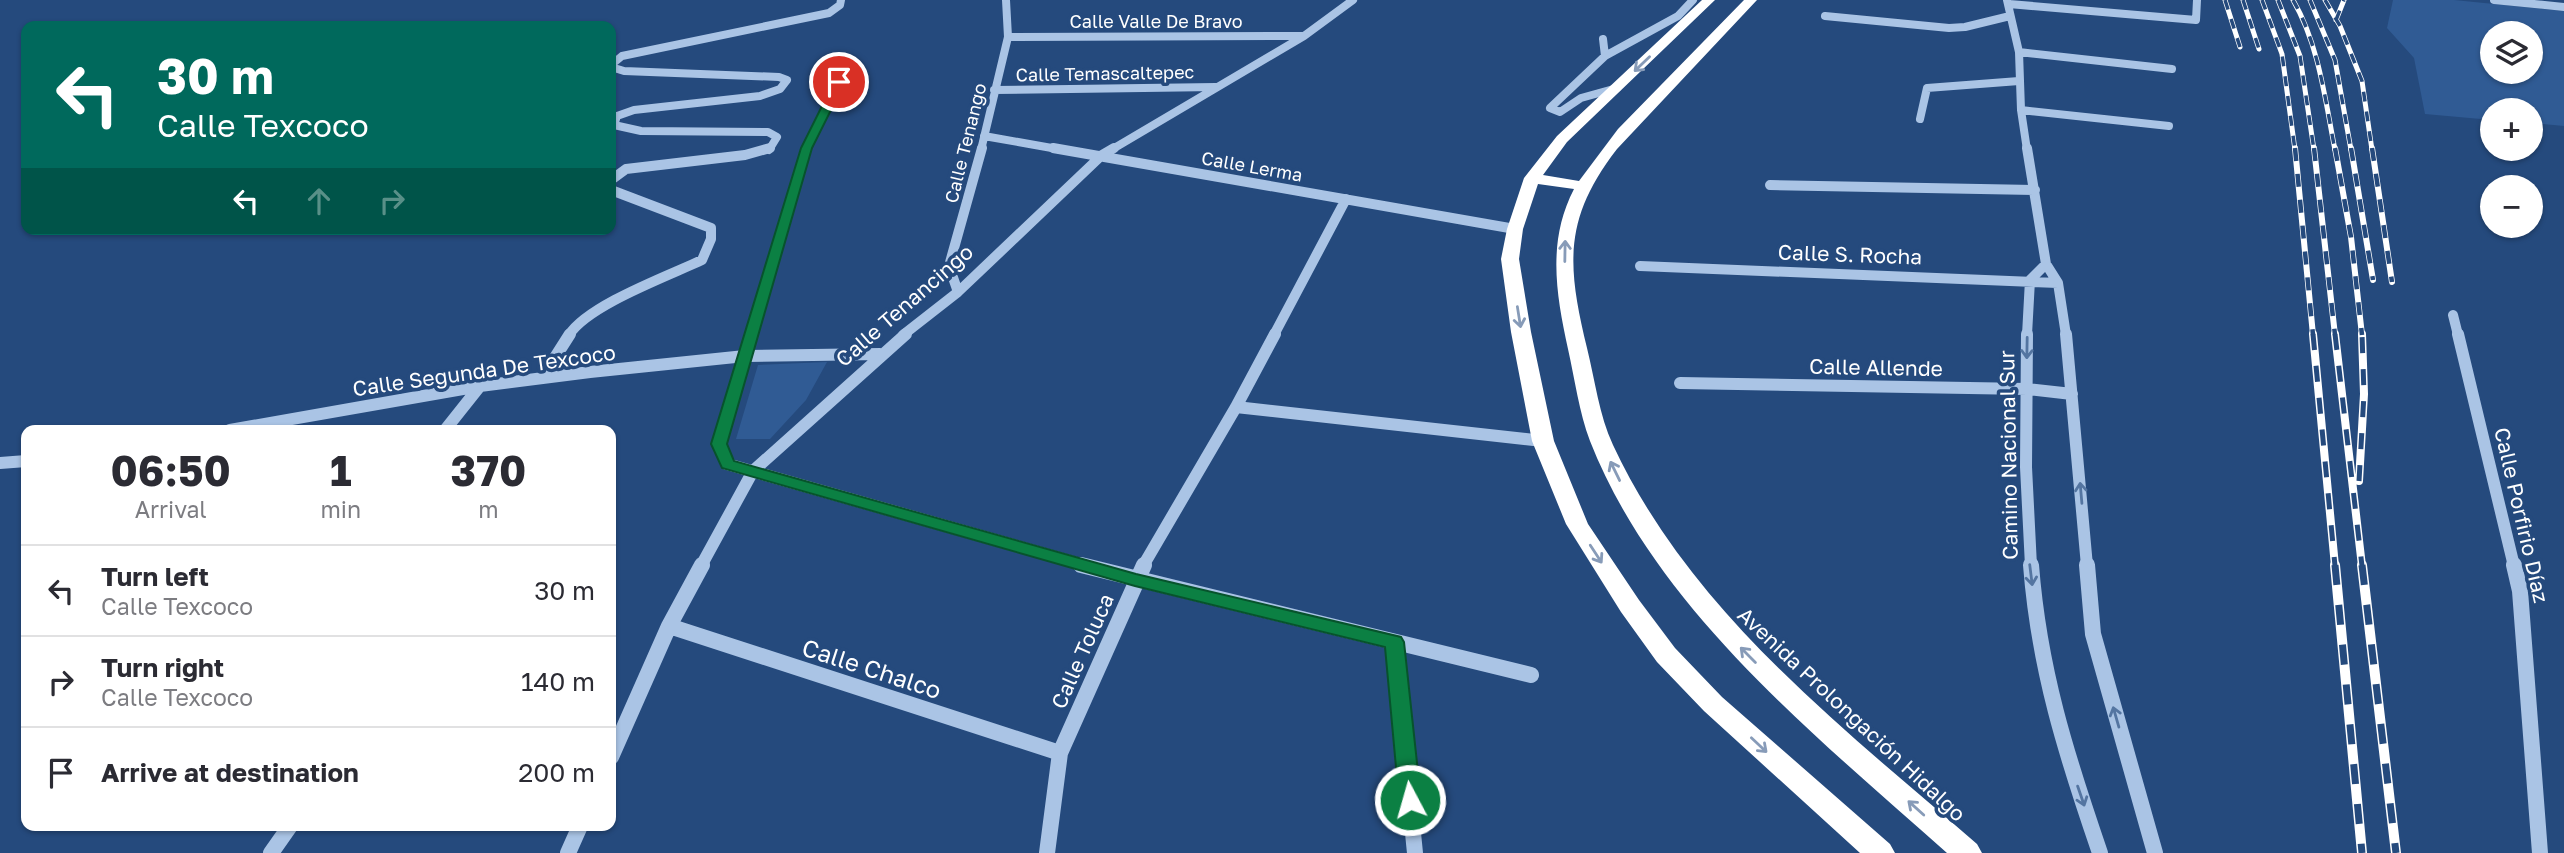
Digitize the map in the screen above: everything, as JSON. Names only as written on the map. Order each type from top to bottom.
[{"type":"highway","points":[[1709,0],[1562,139],[1532,178],[1515,229],[1510,259],[1543,441],[1577,524],[1630,606],[1666,655],[1713,704],[1880,853]]},
{"type":"highway","name":"Avenida Prolongación Hidalgo","points":[[1751,0],[1606,150],[1572,209],[1565,234],[1565,264],[1573,330],[1601,441],[1636,514],[1681,579],[1720,627],[1770,677],[1967,853]]},
{"type":"highway","points":[[1532,178],[1583,186]]},
{"type":"street","points":[[616,61],[622,56],[828,13],[840,5],[841,0]]},
{"type":"street","name":"Calle Tenango","points":[[958,292],[948,266],[1008,37],[1006,0]]},
{"type":"street","name":"Calle Tenancingo","points":[[616,746],[669,625],[753,471],[880,354],[958,292],[1102,155],[1304,36],[1353,0]]},
{"type":"street","points":[[1618,88],[1581,98],[1560,111],[1550,108],[1605,56],[1678,16],[1693,0]]},
{"type":"street","points":[[2155,853],[2093,634],[2063,304],[2058,283],[2046,264],[2021,110],[2019,52],[2008,2],[2196,20],[2197,0]]},
{"type":"street","points":[[2494,0],[2564,7]]},
{"type":"street","points":[[1825,16],[1949,28],[1965,27],[2010,16]]},
{"type":"street","name":"Calle Valle De Bravo","points":[[1008,37],[1304,36]]},
{"type":"street","points":[[1603,39],[1605,56]]},
{"type":"street","points":[[2019,52],[2172,69]]},
{"type":"street","points":[[850,61],[807,148],[719,444],[727,464],[1135,580],[1531,675]]},
{"type":"street","points":[[616,68],[624,71],[779,77],[787,80],[780,89],[760,96],[634,110],[617,116],[616,119]]},
{"type":"street","points":[[1920,119],[1927,88],[2019,81]]},
{"type":"street","name":"Calle Temascaltepec","points":[[994,90],[1216,87]]},
{"type":"street","points":[[2021,110],[2169,126]]},
{"type":"street","points":[[616,125],[641,131],[768,132],[777,137],[769,150],[626,169],[616,175]]},
{"type":"street","name":"Calle Lerma","points":[[984,136],[1515,229]]},
{"type":"street","points":[[1770,185],[2035,190]]},
{"type":"street","points":[[542,378],[574,327],[591,313],[702,260],[711,239],[711,228],[616,192]]},
{"type":"street","name":"Calle Toluca","points":[[1047,853],[1060,753],[1135,580],[1236,407],[1346,199]]},
{"type":"street","points":[[2030,280],[2046,264]]},
{"type":"street","name":"Calle S. Rocha","points":[[1640,266],[2058,283]]},
{"type":"street","name":"Camino Nacional Sur","points":[[2030,280],[2027,540],[2038,636],[2064,749],[2100,853]]},
{"type":"street","name":"Calle Porfirio Díaz","points":[[2453,315],[2520,591],[2540,853]]},
{"type":"street","name":"Calle Segunda De Texcoco","points":[[258,425],[480,386],[542,378],[744,356],[880,354]]},
{"type":"street","name":"Calle Allende","points":[[1680,383],[2027,389],[2072,394]]},
{"type":"street","points":[[448,425],[480,386]]},
{"type":"street","points":[[1236,407],[1543,441]]},
{"type":"street","points":[[0,463],[21,461]]},
{"type":"street","name":"Calle Chalco","points":[[669,625],[1060,753]]},
{"type":"street","points":[[1394,642],[1415,853]]},
{"type":"street","points":[[271,853],[286,831]]},
{"type":"street","points":[[569,853],[578,831]]},
{"type":"shaded area","points":[[2393,0],[2454,0],[2564,11],[2564,126],[2543,124],[2543,98],[2480,98],[2480,119],[2425,114],[2414,58],[2387,28]]},
{"type":"shaded area","points":[[827,362],[806,400],[770,439],[736,439],[758,365]]},
{"type":"railway","points":[[2225,0],[2240,47]]},
{"type":"railway","points":[[2243,0],[2259,49]]},
{"type":"railway","points":[[2262,0],[2282,54],[2295,150]]},
{"type":"railway","points":[[2278,0],[2300,56],[2314,150]]},
{"type":"railway","points":[[2293,0],[2315,54],[2335,150]]},
{"type":"railway","points":[[2310,0],[2335,60],[2351,150]]},
{"type":"railway","points":[[2325,0],[2336,19]]},
{"type":"railway","points":[[2336,19],[2344,0]]},
{"type":"railway","points":[[2336,19],[2362,81],[2372,150]]},
{"type":"railway","points":[[2295,148],[2313,335]]},
{"type":"railway","points":[[2314,148],[2335,335]]},
{"type":"railway","points":[[2335,148],[2351,237],[2362,335]]},
{"type":"railway","points":[[2351,148],[2373,280]]},
{"type":"railway","points":[[2372,148],[2392,282]]},
{"type":"railway","points":[[2313,334],[2335,566]]},
{"type":"railway","points":[[2335,334],[2362,566]]},
{"type":"railway","points":[[2359,481],[2364,394],[2362,334]]},
{"type":"railway","points":[[2335,565],[2362,853]]},
{"type":"railway","points":[[2362,565],[2396,853]]},
{"type":"route","points":[[839,82],[807,148],[744,356],[719,444],[727,464],[1135,580],[1394,642],[1410,800]]}]
